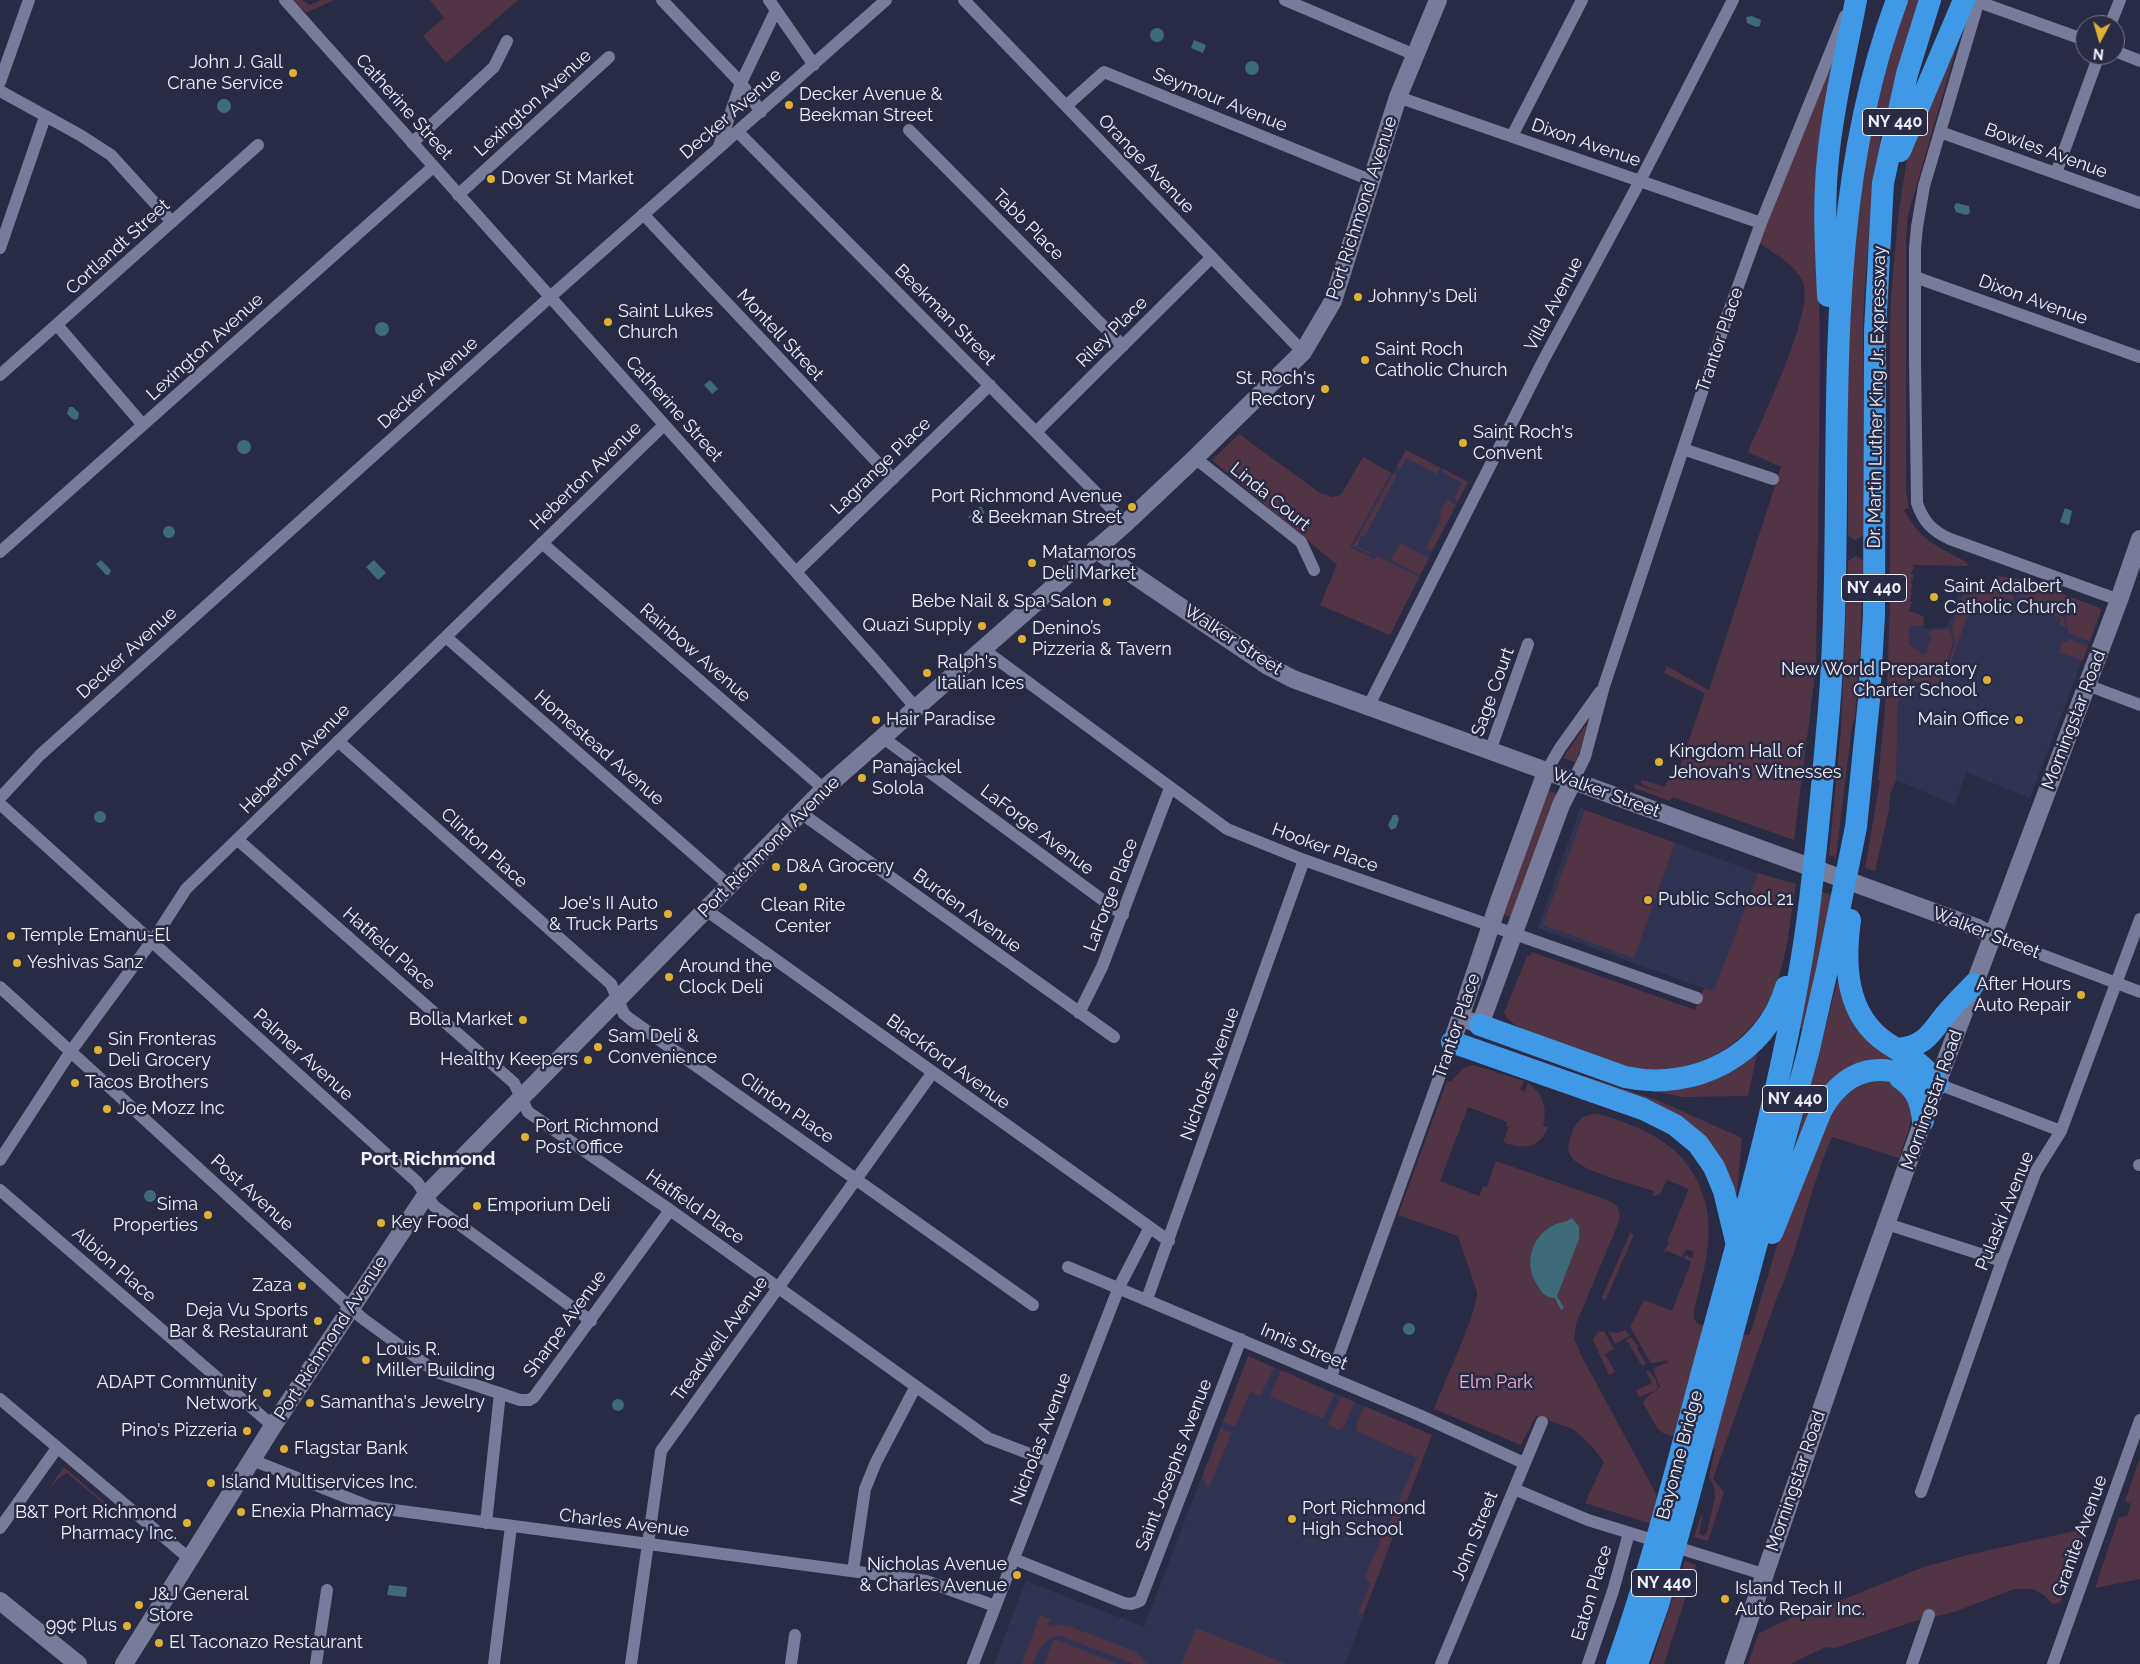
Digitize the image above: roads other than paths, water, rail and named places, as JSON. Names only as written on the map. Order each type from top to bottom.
[{"type":"highway","points":[[1836,450],[1830,369],[1824,209],[1835,106],[1856,0]]},
{"type":"highway","name":"Dr. Martin Luther King Jr. Expressway","points":[[1737,1245],[1776,1090],[1805,937],[1818,832],[1830,689],[1835,603],[1840,296],[1850,189],[1870,90],[1897,0]]},
{"type":"highway","name":"Dr. Martin Luther King Jr. Expressway","points":[[1733,1294],[1814,1028],[1856,827],[1867,725],[1874,615],[1874,348],[1878,247],[1883,183],[1890,143],[1910,61],[1930,0]]},
{"type":"highway","points":[[1878,247],[1903,142],[1974,1]]},
{"type":"highway","points":[[1733,1294],[1762,1265],[1778,1216],[1828,1100],[1840,1085],[1864,1072],[1883,1070],[1902,1074],[1926,1086],[1938,1084],[1923,1065],[1878,1036],[1866,1022],[1857,1007],[1849,984],[1847,952],[1856,827]]},
{"type":"highway","points":[[1470,1022],[1625,1077],[1658,1081],[1697,1075],[1715,1068],[1740,1053],[1766,1028],[1779,1008],[1792,962],[1805,937]]},
{"type":"highway","points":[[1897,1049],[1910,1048],[1925,1040],[1951,1008],[1974,984]]},
{"type":"highway","points":[[1452,1042],[1634,1105],[1676,1125],[1698,1144],[1714,1167],[1724,1191],[1737,1245]]},
{"type":"highway","points":[[1883,1070],[1915,1091],[1921,1105],[1923,1121]]},
{"type":"highway","name":"Bayonne Bridge","points":[[1637,1664],[1658,1605],[1677,1539],[1733,1294],[1737,1245]]},
{"type":"highway","name":"Bayonne Bridge","points":[[1617,1664],[1655,1548],[1733,1294]]},
{"type":"street","points":[[0,82],[29,0]]},
{"type":"street","name":"Catherine Street","points":[[285,0],[916,708]]},
{"type":"street","points":[[662,0],[741,83],[761,112]]},
{"type":"street","name":"Decker Avenue","points":[[0,798],[40,755],[718,147],[761,112],[886,0]]},
{"type":"street","name":"Orange Avenue","points":[[964,0],[1303,352]]},
{"type":"street","points":[[1285,0],[1415,54]]},
{"type":"street","name":"Port Richmond Avenue","points":[[124,1664],[191,1560],[273,1426],[426,1195],[824,789],[1126,523],[1303,352],[1333,301],[1342,278],[1370,180],[1398,97],[1438,0]]},
{"type":"street","points":[[1512,136],[1582,0]]},
{"type":"street","name":"Villa Avenue","points":[[1368,707],[1544,360],[1640,181],[1733,0]]},
{"type":"street","name":"Trantor Place","points":[[1331,1377],[1452,1042],[1470,1022],[1514,934],[1561,805],[1585,757],[1604,686],[1761,223],[1852,0]]},
{"type":"street","points":[[2114,15],[2120,0]]},
{"type":"street","points":[[2075,36],[1974,1],[1920,206],[1914,277],[1915,493],[1922,516],[1933,530],[1950,540],[2119,600]]},
{"type":"street","points":[[718,147],[772,5]]},
{"type":"street","points":[[772,5],[814,65]]},
{"type":"street","points":[[412,143],[494,66],[507,41]]},
{"type":"street","points":[[2125,55],[2140,60]]},
{"type":"street","name":"Lexington Avenue","points":[[458,195],[609,57]]},
{"type":"street","points":[[2056,173],[2095,65]]},
{"type":"street","name":"Seymour Avenue","points":[[1066,106],[1104,72],[1370,180]]},
{"type":"street","points":[[0,91],[111,155],[172,222]]},
{"type":"street","name":"Dixon Avenue","points":[[1398,97],[1761,223]]},
{"type":"street","points":[[0,248],[45,117]]},
{"type":"street","name":"Tabb Place","points":[[909,130],[1123,346]]},
{"type":"street","name":"Beekman Street","points":[[738,132],[1126,523]]},
{"type":"street","name":"Bowles Avenue","points":[[1940,132],[2140,203]]},
{"type":"street","name":"Cortlandt Street","points":[[0,375],[258,145]]},
{"type":"street","name":"Lexington Avenue","points":[[0,552],[433,167]]},
{"type":"street","name":"Montell Street","points":[[643,214],[893,479]]},
{"type":"street","name":"Riley Place","points":[[1036,432],[1212,257]]},
{"type":"street","name":"Dixon Avenue","points":[[1914,277],[2140,357]]},
{"type":"street","points":[[57,325],[143,425]]},
{"type":"street","name":"Lagrange Place","points":[[796,572],[990,386]]},
{"type":"street","name":"Heberton Avenue","points":[[0,1160],[71,1051],[151,941],[186,889],[664,425]]},
{"type":"street","points":[[1683,449],[1773,479]]},
{"type":"street","name":"Linda Court","points":[[1195,458],[1302,542],[1314,570]]},
{"type":"street","name":"Morningstar Road","points":[[1734,1664],[1763,1574],[1923,1121],[2119,600],[2140,539]]},
{"type":"street","name":"Rainbow Avenue","points":[[542,543],[824,789]]},
{"type":"street","name":"Walker Street","points":[[1095,549],[1268,666],[1293,679],[1978,928],[1992,936],[2140,992]]},
{"type":"street","name":"Homestead Avenue","points":[[446,637],[730,886]]},
{"type":"street","name":"Sage Court","points":[[1490,751],[1528,644]]},
{"type":"street","name":"Hooker Place","points":[[983,649],[1227,829],[1304,860],[1697,998]]},
{"type":"street","points":[[2087,685],[2140,705]]},
{"type":"street","name":"Trantor Place","points":[[1470,1022],[1491,926],[1546,772],[1560,748],[1604,686]]},
{"type":"street","name":"LaForge Avenue","points":[[882,737],[1123,915]]},
{"type":"street","name":"Clinton Place","points":[[338,741],[611,984],[624,1014],[630,1019],[1033,1305]]},
{"type":"street","name":"LaForge Place","points":[[1079,1013],[1102,967],[1170,788]]},
{"type":"street","name":"Palmer Avenue","points":[[0,804],[417,1182],[434,1206],[591,1321]]},
{"type":"street","name":"Burden Avenue","points":[[801,813],[1114,1037]]},
{"type":"street","name":"Hatfield Place","points":[[238,840],[514,1083],[528,1112],[670,1210],[988,1438],[1051,1462]]},
{"type":"street","name":"Nicholas Avenue","points":[[1147,1299],[1304,860]]},
{"type":"street","name":"Blackford Avenue","points":[[706,910],[1169,1241]]},
{"type":"street","name":"Pulaski Avenue","points":[[1922,1492],[2002,1261],[2036,1171],[2061,1131],[2140,919]]},
{"type":"street","name":"Post Avenue","points":[[0,987],[362,1318],[436,1372],[500,1393]]},
{"type":"street","name":"Treadwell Avenue","points":[[631,1664],[661,1451],[933,1072]]},
{"type":"street","points":[[1938,1084],[2061,1131]]},
{"type":"street","name":"Albion Place","points":[[0,1190],[273,1426]]},
{"type":"street","name":"Sharpe Avenue","points":[[500,1393],[520,1400],[529,1400],[534,1397],[670,1210]]},
{"type":"street","points":[[1887,1224],[2002,1261]]},
{"type":"street","name":"Nicholas Avenue","points":[[972,1664],[1119,1287],[1150,1229]]},
{"type":"street","name":"Innis Street","points":[[1068,1267],[1419,1415],[1524,1464]]},
{"type":"street","name":"Saint Josephs Avenue","points":[[1014,1559],[1124,1603],[1137,1603],[1142,1598],[1241,1339]]},
{"type":"street","points":[[853,1571],[865,1489],[876,1462],[916,1386]]},
{"type":"street","points":[[486,1523],[500,1393]]},
{"type":"street","points":[[0,1399],[191,1560]]},
{"type":"street","name":"Granite Avenue","points":[[2053,1664],[2140,1420]]},
{"type":"street","name":"John Street","points":[[1441,1664],[1542,1422]]},
{"type":"street","points":[[0,1528],[57,1448]]},
{"type":"street","name":"Charles Avenue","points":[[252,1460],[371,1507],[926,1581],[995,1606]]},
{"type":"street","points":[[1514,1489],[1588,1520],[1763,1574]]},
{"type":"street","points":[[494,1664],[511,1526]]},
{"type":"street","name":"Eaton Place","points":[[1588,1664],[1613,1591],[1629,1533]]},
{"type":"street","points":[[316,1664],[327,1590]]},
{"type":"street","points":[[0,1601],[78,1664]]},
{"type":"street","points":[[1912,1664],[1929,1615]]},
{"type":"street","points":[[791,1664],[795,1635]]},
{"type":"place","name":"John J. Gall Crane Service","points":[[293,73]]},
{"type":"place","name":"Decker Avenue & Beekman Street","points":[[789,105]]},
{"type":"place","name":"Dover St Market","points":[[491,179]]},
{"type":"place","name":"Johnny's Deli","points":[[1358,297]]},
{"type":"place","name":"Saint Lukes Church","points":[[608,322]]},
{"type":"place","name":"Saint Roch Catholic Church","points":[[1365,360]]},
{"type":"place","name":"St. Roch's Rectory","points":[[1325,389]]},
{"type":"place","name":"Saint Roch's Convent","points":[[1463,443]]},
{"type":"place","name":"Port Richmond Avenue & Beekman Street","points":[[1132,507]]},
{"type":"place","name":"Matamoros Deli Market","points":[[1032,563]]},
{"type":"place","name":"Saint Adalbert Catholic Church","points":[[1934,597]]},
{"type":"place","name":"Bebe Nail & Spa Salon","points":[[1107,602]]},
{"type":"place","name":"Quazi Supply","points":[[982,626]]},
{"type":"place","name":"Denino’s Pizzeria & Tavern","points":[[1022,639]]},
{"type":"place","name":"Ralph's Italian Ices","points":[[927,673]]},
{"type":"place","name":"New World Preparatory Charter School","points":[[1987,680]]},
{"type":"place","name":"Hair Paradise","points":[[876,720]]},
{"type":"place","name":"Main Office","points":[[2019,720]]},
{"type":"place","name":"Kingdom Hall of Jehovah's Witnesses","points":[[1659,762]]},
{"type":"place","name":"Panajackel Solola","points":[[862,778]]},
{"type":"place","name":"D&A Grocery","points":[[776,867]]},
{"type":"place","name":"Clean Rite Center","points":[[803,887]]},
{"type":"place","name":"Public School 21","points":[[1648,900]]},
{"type":"place","name":"Joe's II Auto & Truck Parts","points":[[668,914]]},
{"type":"place","name":"Temple Emanu-El","points":[[11,936]]},
{"type":"place","name":"Yeshivas Sanz","points":[[17,963]]},
{"type":"place","name":"Around the Clock Deli","points":[[669,977]]},
{"type":"place","name":"After Hours Auto Repair","points":[[2081,995]]},
{"type":"place","name":"Bolla Market","points":[[523,1020]]},
{"type":"place","name":"Sam Deli & Convenience","points":[[598,1047]]},
{"type":"place","name":"Sin Fronteras Deli Grocery","points":[[98,1050]]},
{"type":"place","name":"Healthy Keepers","points":[[588,1060]]},
{"type":"place","name":"Tacos Brothers","points":[[75,1083]]},
{"type":"place","name":"Joe Mozz Inc","points":[[107,1109]]},
{"type":"place","name":"Port Richmond Post Office","points":[[525,1137]]},
{"type":"place","name":"Emporium Deli","points":[[477,1206]]},
{"type":"place","name":"Sima Properties","points":[[208,1215]]},
{"type":"place","name":"Key Food","points":[[381,1223]]},
{"type":"place","name":"Zaza","points":[[302,1286]]},
{"type":"place","name":"Deja Vu Sports Bar & Restaurant","points":[[318,1321]]},
{"type":"place","name":"Louis R. Miller Building","points":[[366,1360]]},
{"type":"place","name":"ADAPT Community Network","points":[[267,1393]]},
{"type":"place","name":"Samantha's Jewelry","points":[[310,1403]]},
{"type":"place","name":"Pino's Pizzeria","points":[[247,1431]]},
{"type":"place","name":"Flagstar Bank","points":[[284,1449]]},
{"type":"place","name":"Island Multiservices Inc.","points":[[211,1483]]},
{"type":"place","name":"Enexia Pharmacy","points":[[241,1512]]},
{"type":"place","name":"Port Richmond High School","points":[[1292,1519]]},
{"type":"place","name":"B&T Port Richmond Pharmacy Inc.","points":[[187,1523]]},
{"type":"place","name":"Nicholas Avenue & Charles Avenue","points":[[1017,1575]]},
{"type":"place","name":"Island Tech II Auto Repair Inc.","points":[[1725,1599]]},
{"type":"place","name":"J&J General Store","points":[[139,1605]]},
{"type":"place","name":"99¢ Plus","points":[[127,1626]]},
{"type":"place","name":"El Taconazo Restaurant","points":[[159,1643]]},
{"type":"district","name":"Port Richmond","points":[[428,1159]]},
{"type":"park label","name":"Elm Park","points":[[1496,1383]]}]
